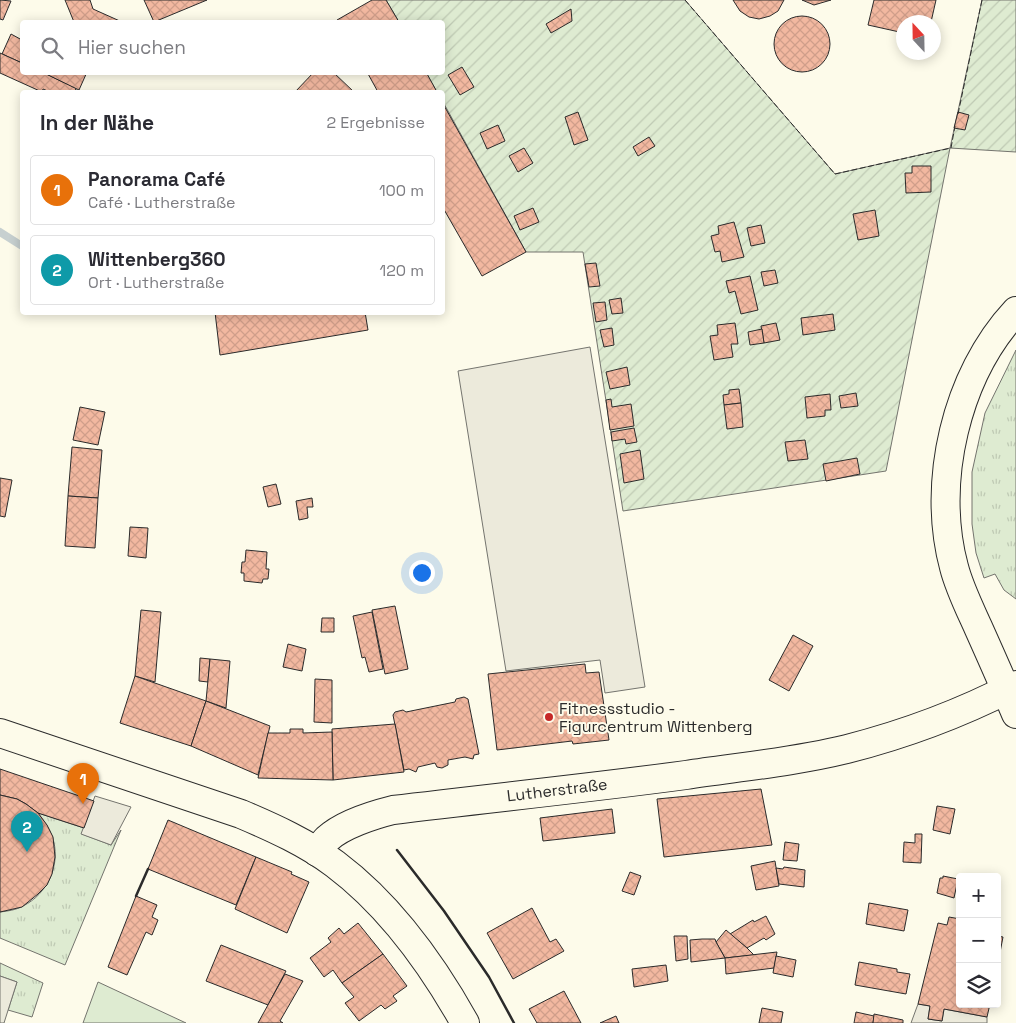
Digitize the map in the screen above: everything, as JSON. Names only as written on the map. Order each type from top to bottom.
[{"type":"street","points":[[1013,696],[967,603],[954,569],[946,530],[945,502],[949,456],[960,411],[969,387],[995,339],[1016,311]]},
{"type":"street","name":"Lutherstraße","points":[[317,852],[327,838],[359,821],[393,810],[671,777],[809,757],[845,749],[910,730],[1013,696]]},
{"type":"street","points":[[0,733],[241,814],[274,828],[317,852],[350,876],[377,900],[402,928],[440,980],[465,1023]]},
{"type":"green space","points":[[386,0],[685,0],[835,174],[950,148],[886,471],[623,511],[583,252],[526,252],[445,106],[445,90],[436,90],[427,75],[445,75],[445,20],[398,20]]},
{"type":"green space","points":[[982,0],[1016,0],[1016,152],[950,148]]},
{"type":"green space","points":[[1016,350],[1016,599],[1004,590],[995,574],[984,578],[976,553],[972,524],[972,472],[985,413]]},
{"type":"green space","points":[[38,813],[84,828],[82,834],[111,845],[121,830],[65,965],[0,938],[0,912],[18,908],[32,901],[46,886],[51,877],[54,867],[55,846],[48,827]]},
{"type":"green space","points":[[0,963],[43,983],[32,1017],[8,1010],[17,982],[0,976]]},
{"type":"green space","points":[[98,982],[186,1023],[83,1023]]},
{"type":"shaded area","points":[[590,347],[645,687],[605,693],[600,660],[506,671],[458,371]]},
{"type":"shaded area","points":[[95,796],[131,807],[111,845],[81,834]]},
{"type":"shaded area","points":[[0,976],[17,982],[4,1023],[0,1023]]},
{"type":"shaded area","points":[[918,1004],[930,1006],[928,1019],[942,1021],[944,1009],[987,1017],[987,1023],[911,1023]]},
{"type":"building","points":[[0,0],[11,1],[3,20],[0,19]]},
{"type":"building","points":[[65,0],[90,0],[93,9],[118,20],[73,20]]},
{"type":"building","points":[[144,0],[207,0],[159,20],[153,20]]},
{"type":"building","points":[[372,0],[386,0],[398,20],[337,20]]},
{"type":"building","points":[[733,0],[784,0],[778,11],[770,16],[759,19],[749,17],[740,11]]},
{"type":"building","points":[[802,0],[831,0],[814,5]]},
{"type":"building","points":[[874,0],[936,0],[933,15],[896,15],[896,31],[868,25]]},
{"type":"building","points":[[571,9],[572,21],[551,33],[546,24]]},
{"type":"building","points":[[797,16],[807,16],[822,24],[828,33],[830,44],[828,55],[822,64],[807,72],[797,72],[786,67],[779,60],[774,49],[774,39],[779,28],[786,21]]},
{"type":"building","points":[[11,34],[20,39],[20,62],[2,54]]},
{"type":"building","points":[[0,53],[20,62],[20,75],[48,75],[76,88],[76,90],[38,90],[0,73]]},
{"type":"building","points":[[462,67],[474,87],[460,95],[448,75]]},
{"type":"building","points":[[48,75],[86,75],[79,90]]},
{"type":"building","points":[[311,75],[336,75],[352,90],[297,90]]},
{"type":"building","points":[[369,75],[428,75],[436,90],[377,90]]},
{"type":"building","points":[[445,107],[526,252],[482,276],[445,211]]},
{"type":"building","points":[[578,112],[588,140],[574,145],[565,117]]},
{"type":"building","points":[[958,112],[969,115],[965,130],[954,128]]},
{"type":"building","points":[[498,125],[505,141],[487,149],[480,133]]},
{"type":"building","points":[[649,137],[655,146],[638,156],[633,147]]},
{"type":"building","points":[[524,148],[533,163],[518,172],[509,156]]},
{"type":"building","points":[[912,166],[931,166],[931,192],[906,193],[905,173],[912,173]]},
{"type":"building","points":[[533,208],[539,222],[520,230],[514,216]]},
{"type":"building","points":[[875,210],[879,236],[858,240],[853,214]]},
{"type":"building","points":[[734,222],[744,257],[722,262],[720,251],[715,252],[711,236],[719,234],[718,226]]},
{"type":"building","points":[[761,225],[765,243],[751,246],[747,228]]},
{"type":"building","points":[[596,263],[600,286],[589,287],[585,264]]},
{"type":"building","points":[[775,270],[778,283],[764,286],[761,272]]},
{"type":"building","points":[[750,276],[758,310],[741,314],[735,291],[729,293],[726,281]]},
{"type":"building","points":[[621,298],[623,313],[612,314],[609,300]]},
{"type":"building","points":[[605,302],[607,320],[596,322],[593,303]]},
{"type":"building","points":[[833,314],[835,330],[803,335],[801,318]]},
{"type":"building","points":[[215,315],[366,315],[368,330],[220,355]]},
{"type":"building","points":[[735,323],[738,344],[731,344],[733,357],[714,360],[710,336],[718,335],[717,325]]},
{"type":"building","points":[[776,323],[780,340],[764,343],[761,326]]},
{"type":"building","points":[[612,328],[614,345],[604,347],[600,330]]},
{"type":"building","points":[[762,329],[764,343],[750,345],[748,332]]},
{"type":"building","points":[[627,367],[630,385],[610,389],[606,372]]},
{"type":"building","points":[[739,389],[741,403],[724,405],[723,395],[729,394],[729,390]]},
{"type":"building","points":[[856,393],[858,406],[841,408],[839,396]]},
{"type":"building","points":[[830,394],[831,410],[825,410],[825,416],[807,418],[805,397]]},
{"type":"building","points":[[611,399],[612,407],[631,404],[634,426],[610,430],[606,400]]},
{"type":"building","points":[[741,403],[743,427],[727,429],[724,405]]},
{"type":"building","points":[[80,407],[105,412],[98,445],[73,440]]},
{"type":"building","points":[[634,428],[637,442],[626,444],[625,439],[612,441],[611,432]]},
{"type":"building","points":[[805,440],[808,459],[788,461],[785,442]]},
{"type":"building","points":[[72,447],[102,450],[98,498],[68,496]]},
{"type":"building","points":[[640,450],[644,479],[624,483],[620,454]]},
{"type":"building","points":[[857,458],[860,474],[826,481],[823,464]]},
{"type":"building","points":[[0,478],[12,480],[5,517],[0,516]]},
{"type":"building","points":[[276,484],[281,504],[268,507],[263,487]]},
{"type":"building","points":[[68,496],[98,498],[95,548],[65,546]]},
{"type":"building","points":[[312,498],[313,507],[307,507],[308,518],[299,520],[296,501]]},
{"type":"building","points":[[130,527],[148,528],[146,558],[128,556]]},
{"type":"building","points":[[246,550],[267,552],[266,569],[269,569],[268,579],[263,579],[262,583],[244,581],[244,573],[241,573],[242,562],[245,562]]},
{"type":"building","points":[[395,606],[408,669],[385,674],[372,610]]},
{"type":"building","points":[[141,610],[161,612],[155,682],[135,676]]},
{"type":"building","points":[[372,612],[383,669],[369,672],[365,657],[362,658],[353,616]]},
{"type":"building","points":[[322,618],[334,618],[334,632],[321,632]]},
{"type":"building","points":[[793,635],[813,646],[789,691],[769,680]]},
{"type":"building","points":[[288,644],[306,649],[302,671],[283,667]]},
{"type":"building","points":[[200,658],[210,659],[208,682],[199,681]]},
{"type":"building","points":[[210,659],[230,661],[226,708],[206,701]]},
{"type":"building","name":"Fitnessstudio - Figurcentrum Wittenberg","points":[[585,664],[586,673],[599,672],[609,740],[573,744],[572,741],[497,750],[488,674]]},
{"type":"building","points":[[135,676],[206,701],[191,746],[120,723]]},
{"type":"building","points":[[315,679],[332,680],[332,723],[314,722]]},
{"type":"building","points":[[464,697],[468,699],[479,754],[474,755],[473,759],[465,757],[448,760],[448,765],[442,768],[437,767],[435,763],[418,767],[416,772],[409,769],[404,770],[393,715],[395,712],[403,710],[406,712],[455,702],[456,699]]},
{"type":"building","points":[[206,701],[270,726],[258,775],[191,746]]},
{"type":"building","points":[[395,724],[404,772],[333,780],[332,729]]},
{"type":"building","points":[[290,729],[303,729],[303,733],[332,732],[333,780],[258,778],[268,733],[290,733]]},
{"type":"building","points":[[0,769],[94,801],[84,828],[38,813],[17,799],[0,795]]},
{"type":"building","points":[[761,789],[772,845],[664,857],[657,799]]},
{"type":"building","points":[[0,795],[17,799],[38,813],[53,837],[55,857],[52,874],[47,885],[38,894],[22,907],[0,912]]},
{"type":"building","points":[[937,806],[955,809],[950,834],[933,830]]},
{"type":"building","points":[[612,809],[615,833],[543,841],[540,818]]},
{"type":"building","points":[[168,820],[256,857],[236,905],[148,869]]},
{"type":"building","points":[[915,834],[922,834],[921,863],[903,862],[904,842],[915,843]]},
{"type":"building","points":[[785,842],[799,844],[797,861],[783,860]]},
{"type":"building","points":[[256,857],[292,872],[291,874],[309,882],[287,933],[235,909]]},
{"type":"building","points":[[775,861],[779,886],[756,890],[751,866]]},
{"type":"building","points":[[784,867],[805,870],[804,887],[779,884],[776,868],[783,869]]},
{"type":"building","points":[[630,872],[641,876],[634,895],[622,891]]},
{"type":"building","points":[[943,876],[956,879],[954,898],[937,893],[940,878],[943,878]]},
{"type":"building","points":[[136,896],[157,905],[152,917],[158,920],[152,935],[146,932],[127,975],[108,967]]},
{"type":"building","points":[[869,903],[908,910],[904,931],[866,924]]},
{"type":"building","points":[[532,908],[550,942],[556,939],[564,951],[513,979],[487,933]]},
{"type":"building","points":[[766,916],[775,934],[766,940],[764,938],[747,948],[730,934],[753,920],[754,922]]},
{"type":"building","points":[[949,917],[956,918],[956,1008],[989,1008],[987,1017],[944,1009],[942,1021],[928,1019],[930,1006],[918,1004],[938,923],[947,925]]},
{"type":"building","points":[[358,923],[383,954],[342,983],[333,970],[324,977],[310,958],[331,942],[328,938],[339,928],[344,934]]},
{"type":"building","points":[[726,930],[754,955],[725,958],[716,942]]},
{"type":"building","points":[[674,936],[687,936],[688,959],[676,961]]},
{"type":"building","points":[[715,939],[725,958],[691,962],[690,940]]},
{"type":"building","points":[[221,945],[286,971],[268,1005],[206,981]]},
{"type":"building","points":[[777,952],[774,968],[726,974],[725,958]]},
{"type":"building","points":[[383,954],[407,986],[393,996],[397,1001],[385,1009],[381,1005],[359,1021],[345,1003],[354,997],[342,983]]},
{"type":"building","points":[[776,956],[796,960],[793,977],[773,973]]},
{"type":"building","points":[[859,962],[897,969],[897,972],[910,974],[906,994],[855,985]]},
{"type":"building","points":[[666,965],[668,981],[634,987],[632,969]]},
{"type":"building","points":[[285,974],[303,981],[280,1021],[283,1023],[258,1023]]},
{"type":"building","points":[[564,991],[581,1023],[537,1023],[529,1009]]},
{"type":"building","points":[[762,1008],[783,1012],[781,1023],[759,1023]]},
{"type":"building","points":[[856,1012],[874,1016],[873,1023],[854,1023]]},
{"type":"building","points":[[874,1014],[903,1020],[903,1023],[873,1023]]},
{"type":"building","points":[[616,1016],[619,1023],[600,1023]]},
{"type":"waterway","points":[[0,232],[20,245]]},
{"type":"fence","points":[[685,0],[835,174],[951,148],[955,126]]},
{"type":"fence","points":[[958,114],[982,0]]},
{"type":"wall","points":[[397,850],[444,911],[489,977],[514,1023]]},
{"type":"wall","points":[[136,896],[148,869]]},
{"type":"place","name":"Fitnessstudio - Figurcentrum Wittenberg","points":[[549,717]]},
{"type":"place","name":"Panorama Café","points":[[83,804]]},
{"type":"place","name":"Wittenberg360","points":[[27,852]]}]
